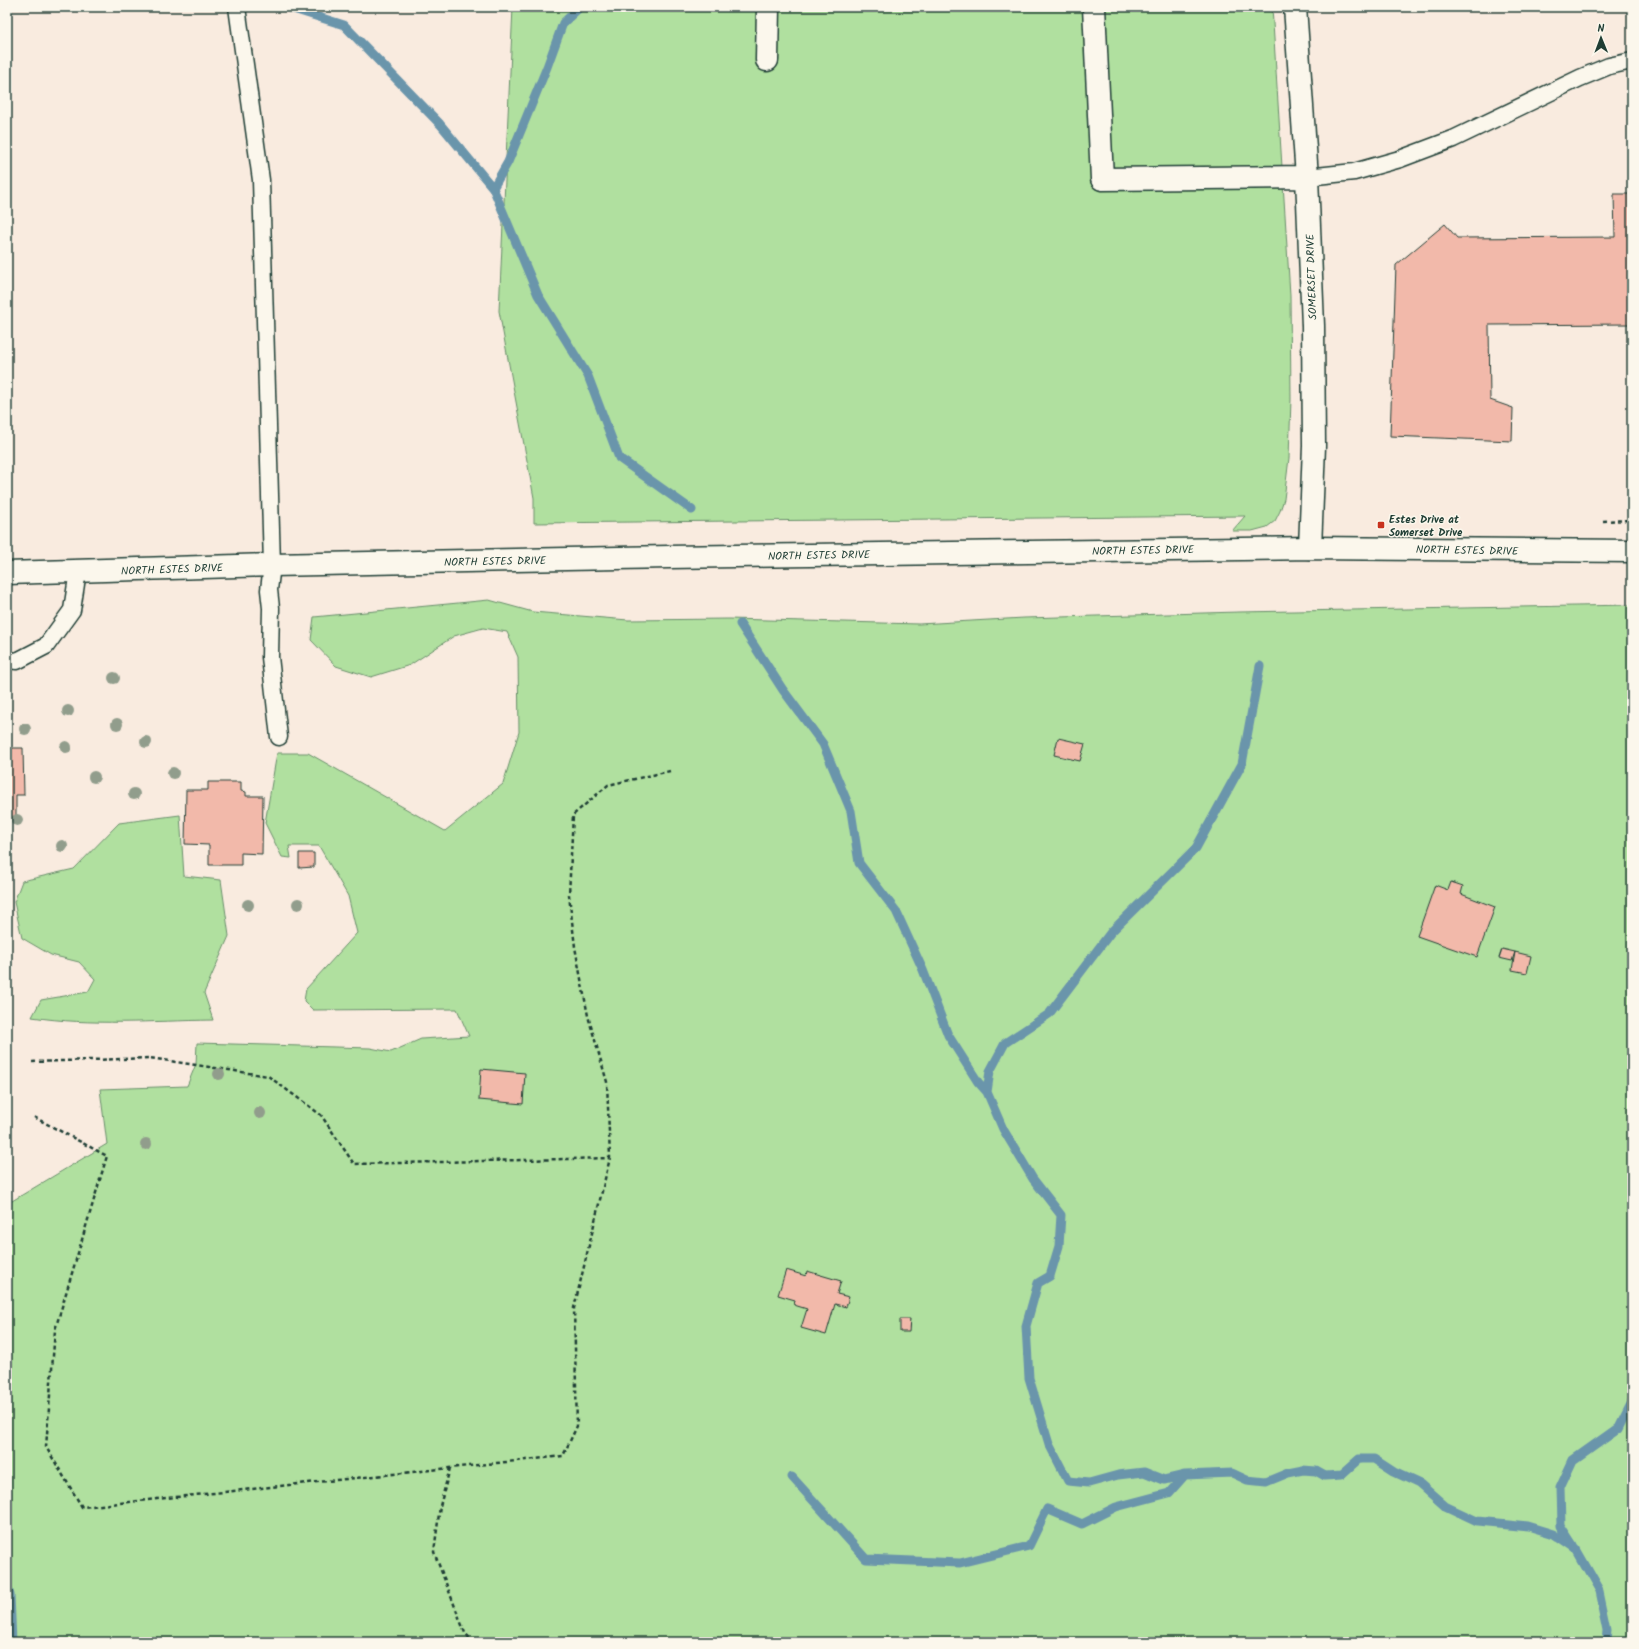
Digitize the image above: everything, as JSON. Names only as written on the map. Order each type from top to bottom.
[{"type":"main road","points":[[767,60],[768,7]]},
{"type":"main road","points":[[1094,7],[1102,179],[1307,177]]},
{"type":"main road","name":"SOMERSET DRIVE","points":[[1295,7],[1307,177],[1313,326],[1314,446],[1310,548]]},
{"type":"main road","name":"NORTH ESTES DRIVE","points":[[7,573],[272,565],[712,556],[1310,548],[1632,551]]},
{"type":"lane","points":[[237,7],[261,180],[272,565],[269,590],[271,608],[270,656],[279,737]]},
{"type":"lane","points":[[1307,177],[1354,172],[1400,159],[1453,139],[1580,78],[1609,66],[1632,61]]},
{"type":"lane","points":[[7,660],[17,661],[46,646],[72,610],[78,571]]},
{"type":"path","points":[[34,1117],[107,1156],[55,1330],[46,1447],[82,1507],[563,1456],[577,1426],[574,1308],[610,1158],[607,1082],[588,1016],[568,895],[573,815],[608,785],[670,771]]},
{"type":"path","points":[[32,1062],[150,1058],[268,1076],[322,1115],[354,1164],[610,1158]]},
{"type":"path","points":[[450,1468],[440,1506],[434,1552],[465,1632],[473,1642]]},
{"type":"green space","points":[[513,7],[1272,7],[1290,295],[1291,399],[1289,458],[1284,499],[1275,521],[1267,527],[1252,531],[1232,531],[1245,516],[534,523],[534,498],[499,311]]},
{"type":"green space","points":[[489,600],[533,612],[628,620],[729,619],[919,624],[1024,618],[1239,612],[1632,605],[1632,1642],[7,1642],[7,1204],[107,1144],[100,1089],[187,1086],[196,1064],[197,1043],[370,1048],[391,1052],[421,1039],[469,1036],[457,1009],[313,1010],[304,1001],[306,989],[357,933],[348,896],[319,846],[289,846],[291,858],[282,857],[265,823],[277,753],[308,753],[445,831],[503,784],[519,732],[518,657],[507,632],[483,628],[454,636],[410,665],[371,677],[336,666],[311,640],[314,617]]},
{"type":"green space","points":[[180,815],[184,876],[221,880],[229,936],[204,993],[213,1020],[99,1022],[54,1020],[32,1017],[41,1000],[88,992],[95,979],[79,962],[51,955],[22,938],[14,902],[22,881],[74,869],[119,823]]},
{"type":"building","points":[[1614,194],[1632,194],[1632,354],[1630,354],[1629,324],[1489,325],[1490,400],[1513,408],[1512,441],[1390,436],[1396,265],[1445,224],[1457,238],[1615,237]]},
{"type":"building","points":[[1058,738],[1085,744],[1080,761],[1054,755]]},
{"type":"building","points":[[7,748],[23,748],[24,795],[16,795],[16,817],[7,818]]},
{"type":"building","points":[[208,782],[241,782],[241,791],[246,792],[246,796],[263,796],[262,854],[241,853],[241,865],[209,865],[209,845],[185,844],[186,790],[208,790]]},
{"type":"building","points":[[299,853],[314,853],[314,867],[299,868]]},
{"type":"building","points":[[1451,882],[1463,886],[1461,894],[1495,907],[1477,957],[1417,936],[1435,885],[1448,890]]},
{"type":"building","points":[[1502,949],[1515,952],[1512,961],[1499,958]]},
{"type":"building","points":[[1515,952],[1531,956],[1527,973],[1512,970]]},
{"type":"building","points":[[481,1069],[525,1073],[523,1104],[479,1100]]},
{"type":"building","points":[[786,1270],[806,1276],[807,1271],[841,1281],[837,1294],[849,1297],[846,1307],[835,1304],[826,1335],[801,1328],[807,1309],[794,1305],[795,1300],[778,1295]]},
{"type":"building","points":[[900,1319],[910,1319],[909,1332],[900,1332]]},
{"type":"waterway","points":[[287,7],[344,25],[440,124],[493,188],[538,295],[588,376],[619,458],[692,510]]},
{"type":"waterway","points":[[493,188],[508,162],[547,67],[563,23],[580,7]]},
{"type":"waterway","points":[[740,624],[783,690],[823,744],[851,811],[859,863],[896,911],[923,970],[948,1035],[978,1082],[987,1092],[1003,1129],[1033,1179],[1061,1215],[1059,1246],[1050,1276],[1038,1283],[1026,1326],[1029,1378],[1049,1444],[1068,1481],[1089,1483],[1118,1475],[1144,1472],[1164,1480],[1185,1475],[1232,1473],[1247,1480],[1266,1482],[1288,1473],[1303,1470],[1316,1471],[1325,1476],[1341,1475],[1359,1459],[1374,1459],[1394,1472],[1420,1484],[1445,1506],[1477,1521],[1528,1526],[1554,1534],[1576,1549],[1600,1591],[1608,1629],[1607,1642]]},
{"type":"waterway","points":[[987,1092],[990,1071],[1005,1043],[1049,1014],[1111,932],[1196,848],[1242,764],[1260,666]]},
{"type":"waterway","points":[[1574,1546],[1561,1526],[1560,1488],[1573,1460],[1618,1428],[1632,1400]]},
{"type":"waterway","points":[[792,1477],[866,1559],[960,1563],[1029,1546],[1047,1509],[1082,1524],[1116,1507],[1169,1493],[1185,1475]]},
{"type":"waterway","points":[[7,1586],[10,1595],[12,1642]]},
{"type":"place","name":"Estes Drive at Somerset Drive","points":[[1381,525]]}]
